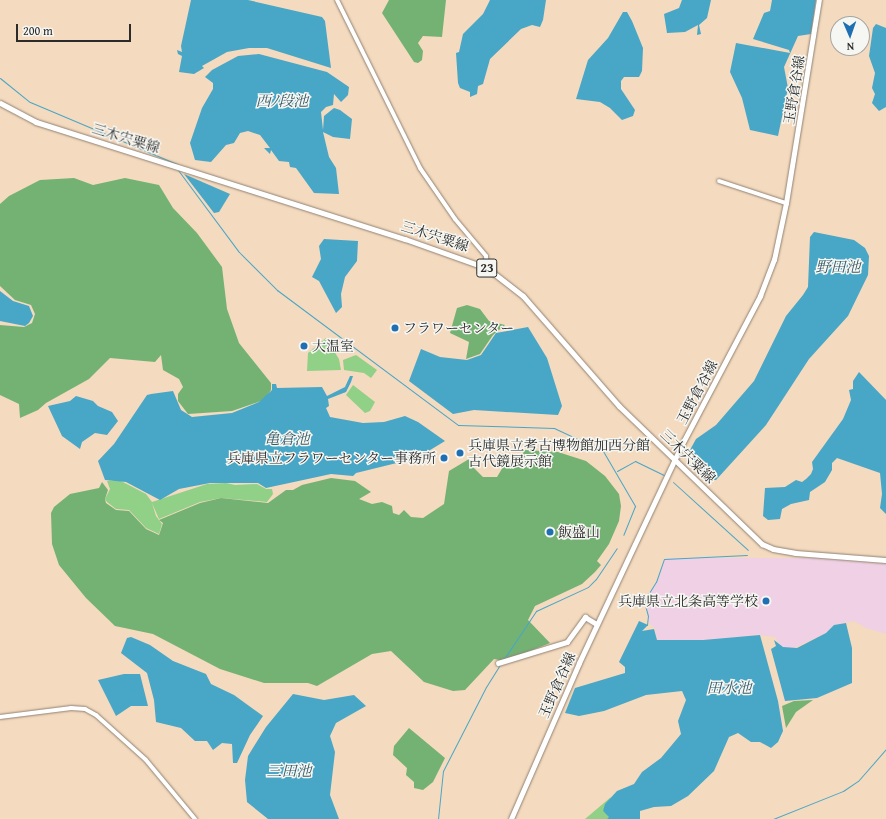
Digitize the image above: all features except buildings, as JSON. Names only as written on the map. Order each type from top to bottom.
[{"type":"main road","name":"玉野倉谷線","points":[[511,819],[579,663],[675,459],[760,296],[774,260],[786,203],[820,0]]},
{"type":"main road","name":"三木宍粟線","points":[[0,103],[36,122],[400,237],[487,268],[522,296],[619,406],[740,524],[768,547],[795,552],[886,560]]},
{"type":"main road","points":[[498,663],[567,642],[585,618],[595,623]]},
{"type":"street","points":[[337,0],[420,168],[456,219],[486,256],[487,268]]},
{"type":"street","points":[[719,181],[786,203]]},
{"type":"street","points":[[0,716],[71,708],[85,709],[96,715],[146,760],[195,819]]},
{"type":"shaded area","name":"兵庫県立北条高等学校","points":[[817,558],[886,564],[886,634],[866,628],[854,621],[834,625],[826,633],[792,649],[780,646],[775,637],[760,635],[704,640],[657,640],[655,629],[649,623],[646,599],[657,582],[665,559]]},
{"type":"green space","points":[[389,0],[446,0],[442,37],[423,36],[418,43],[423,51],[422,60],[418,63],[414,62],[382,13]]},
{"type":"green space","points":[[74,178],[93,185],[125,178],[159,185],[173,208],[197,233],[222,267],[227,309],[239,343],[271,383],[271,390],[264,400],[232,411],[188,414],[178,401],[178,394],[183,387],[179,379],[163,370],[161,355],[155,362],[110,358],[89,379],[46,403],[38,410],[20,418],[19,404],[0,395],[0,325],[24,327],[32,323],[35,314],[31,305],[15,300],[0,286],[0,204],[9,196],[40,180]]},
{"type":"green space","points":[[467,305],[480,309],[489,321],[505,325],[493,335],[480,354],[466,359],[469,342],[450,333],[457,308]]},
{"type":"green space","points":[[326,338],[339,359],[341,370],[307,371],[308,353]]},
{"type":"green space","points":[[356,355],[377,370],[371,378],[364,373],[344,370],[343,360]]},
{"type":"green space","points":[[353,385],[375,402],[370,411],[365,413],[346,395]]},
{"type":"green space","points":[[525,450],[558,452],[586,461],[605,476],[619,494],[621,506],[619,521],[609,544],[597,561],[601,565],[595,572],[582,584],[535,606],[528,620],[550,643],[505,661],[494,659],[465,690],[453,691],[424,682],[391,651],[372,654],[317,686],[308,683],[264,683],[220,669],[153,634],[115,626],[86,598],[59,565],[52,544],[51,513],[54,507],[70,494],[99,488],[102,482],[108,490],[105,499],[106,503],[116,510],[129,511],[146,529],[159,535],[163,523],[159,520],[200,503],[221,498],[268,503],[286,490],[293,490],[302,485],[331,478],[355,481],[371,492],[359,499],[372,504],[382,502],[392,506],[393,513],[399,515],[404,510],[411,517],[423,518],[444,504],[449,471],[469,459],[472,466],[483,477],[497,477],[503,467],[516,465]]},
{"type":"green space","points":[[119,480],[146,494],[152,502],[207,484],[257,484],[266,489],[272,489],[273,494],[267,502],[221,498],[200,502],[159,519],[152,503],[156,516],[162,524],[159,534],[146,528],[129,510],[116,509],[107,502],[105,499],[110,489],[107,481]]},
{"type":"green space","points":[[813,700],[796,712],[786,728],[782,706],[794,701]]},
{"type":"green space","points":[[409,728],[445,758],[433,782],[423,790],[414,788],[414,782],[406,775],[407,768],[393,755],[394,746]]},
{"type":"green space","points":[[611,797],[603,811],[610,817],[607,819],[585,819]]},
{"type":"water","points":[[191,0],[248,0],[322,17],[325,21],[331,68],[267,48],[249,48],[227,52],[202,66],[204,68],[194,74],[179,72],[182,56],[178,54],[177,50],[182,52],[181,46]]},
{"type":"water","points":[[490,0],[546,0],[543,20],[540,27],[532,25],[521,29],[490,59],[483,84],[478,86],[477,94],[470,97],[470,92],[460,88],[458,83],[456,53],[459,52],[463,34],[483,14]]},
{"type":"water","points":[[682,0],[711,0],[707,18],[699,25],[701,34],[697,35],[698,25],[685,32],[667,33],[664,14],[679,8]]},
{"type":"water","points":[[772,0],[816,0],[811,34],[798,36],[784,67],[788,88],[778,136],[750,130],[742,98],[730,72],[736,43],[790,53],[789,50],[753,39],[764,13],[770,11]]},
{"type":"water","points":[[623,12],[627,12],[632,21],[643,48],[642,71],[639,77],[624,77],[621,81],[621,89],[635,110],[633,116],[622,120],[610,108],[600,102],[576,99],[588,60],[608,38]]},
{"type":"water","points":[[876,24],[886,28],[886,107],[879,111],[872,103],[875,94],[872,88],[875,73],[869,56],[873,28]]},
{"type":"water","name":"西ﾉ段池","points":[[259,54],[327,72],[349,87],[348,95],[341,102],[334,94],[333,105],[326,107],[321,112],[323,130],[324,116],[334,108],[340,110],[352,119],[350,139],[333,137],[323,132],[329,157],[336,168],[339,194],[314,193],[296,168],[290,167],[289,162],[279,161],[271,150],[270,154],[264,148],[270,148],[260,135],[248,131],[240,133],[234,143],[226,145],[211,162],[195,160],[190,143],[202,108],[213,89],[213,83],[205,77],[212,70],[238,56]]},
{"type":"water","points":[[184,174],[230,194],[219,212],[214,213]]},
{"type":"water","name":"野田池","points":[[814,232],[854,240],[865,248],[869,256],[868,275],[848,316],[809,359],[766,425],[716,480],[710,480],[691,460],[690,450],[696,439],[716,425],[754,381],[786,316],[808,287],[810,237]]},
{"type":"water","points":[[324,239],[358,241],[357,261],[345,277],[341,294],[342,307],[336,313],[319,281],[312,277],[321,259],[319,246]]},
{"type":"water","points":[[0,291],[13,301],[29,306],[33,316],[29,323],[25,326],[0,321]]},
{"type":"water","points":[[528,327],[547,358],[562,406],[558,415],[474,410],[453,414],[409,381],[421,349],[440,357],[467,360],[481,355],[496,333]]},
{"type":"water","points":[[859,372],[886,400],[886,514],[880,508],[882,494],[880,473],[837,458],[832,463],[832,470],[825,482],[810,492],[809,500],[791,504],[782,509],[780,519],[768,520],[763,516],[765,488],[785,487],[796,480],[802,482],[811,474],[813,469],[812,462],[843,419],[851,400],[849,390],[853,389],[853,381]]},
{"type":"water","name":"亀倉池","points":[[350,376],[353,376],[346,392],[328,399],[329,406],[326,408],[330,417],[363,423],[384,422],[405,416],[418,422],[445,441],[417,458],[356,473],[353,476],[331,474],[266,488],[258,483],[210,483],[179,489],[160,500],[126,482],[105,480],[98,461],[114,444],[147,395],[173,391],[181,410],[192,417],[232,413],[259,402],[272,390],[272,384],[276,384],[277,388],[322,387],[327,396],[345,387]]},
{"type":"water","points":[[76,396],[93,401],[98,406],[112,412],[118,421],[107,435],[95,433],[82,442],[80,449],[62,436],[48,406],[70,401]]},
{"type":"water","name":"田水池","points":[[639,621],[648,625],[642,631],[654,629],[657,640],[703,640],[760,635],[778,701],[783,731],[778,742],[771,748],[760,742],[751,742],[738,733],[729,737],[714,771],[688,796],[671,806],[654,807],[640,811],[640,819],[607,819],[609,817],[603,811],[605,804],[617,791],[634,784],[642,772],[661,758],[681,734],[678,721],[686,700],[682,691],[646,695],[604,711],[579,716],[565,713],[575,688],[625,673],[625,667],[619,662]]},
{"type":"water","points":[[846,623],[852,648],[852,683],[817,698],[785,701],[771,649],[776,646],[774,640],[783,647],[797,648],[826,633],[834,625]]},
{"type":"water","points":[[131,637],[150,645],[173,661],[206,674],[211,684],[234,695],[263,716],[250,735],[237,763],[233,763],[232,744],[222,743],[213,750],[207,741],[195,741],[181,728],[156,722],[154,700],[147,673],[121,653],[127,638]]},
{"type":"water","points":[[124,674],[140,674],[148,706],[131,706],[116,716],[98,680]]},
{"type":"water","name":"三田池","points":[[293,694],[324,700],[354,695],[366,706],[336,723],[330,736],[335,752],[330,795],[339,819],[268,819],[247,802],[245,780],[248,756],[266,727]]},
{"type":"waterway","points":[[0,78],[30,102],[177,164]]},
{"type":"waterway","points":[[178,170],[239,252],[277,290],[458,425],[554,428],[603,451],[635,506],[623,535]]},
{"type":"waterway","points":[[617,471],[635,461],[664,475]]},
{"type":"waterway","points":[[673,482],[748,550]]},
{"type":"waterway","points":[[504,659],[536,611],[588,587],[596,579],[617,548]]},
{"type":"waterway","points":[[647,625],[648,616],[644,601],[656,582],[664,559],[747,555]]},
{"type":"waterway","points":[[438,819],[443,771],[486,687],[500,665]]},
{"type":"waterway","points":[[773,819],[843,791],[858,781],[886,749]]},
{"type":"place","name":"フラワーセンター","points":[[395,328]]},
{"type":"place","name":"大温室","points":[[304,346]]},
{"type":"place","name":"兵庫県立考古博物館加西分館 古代鏡展示館","points":[[460,453]]},
{"type":"place","name":"兵庫県立フラワーセンター事務所","points":[[444,458]]},
{"type":"place","name":"飯盛山","points":[[550,532]]},
{"type":"place","name":"兵庫県立北条高等学校","points":[[766,601]]}]
